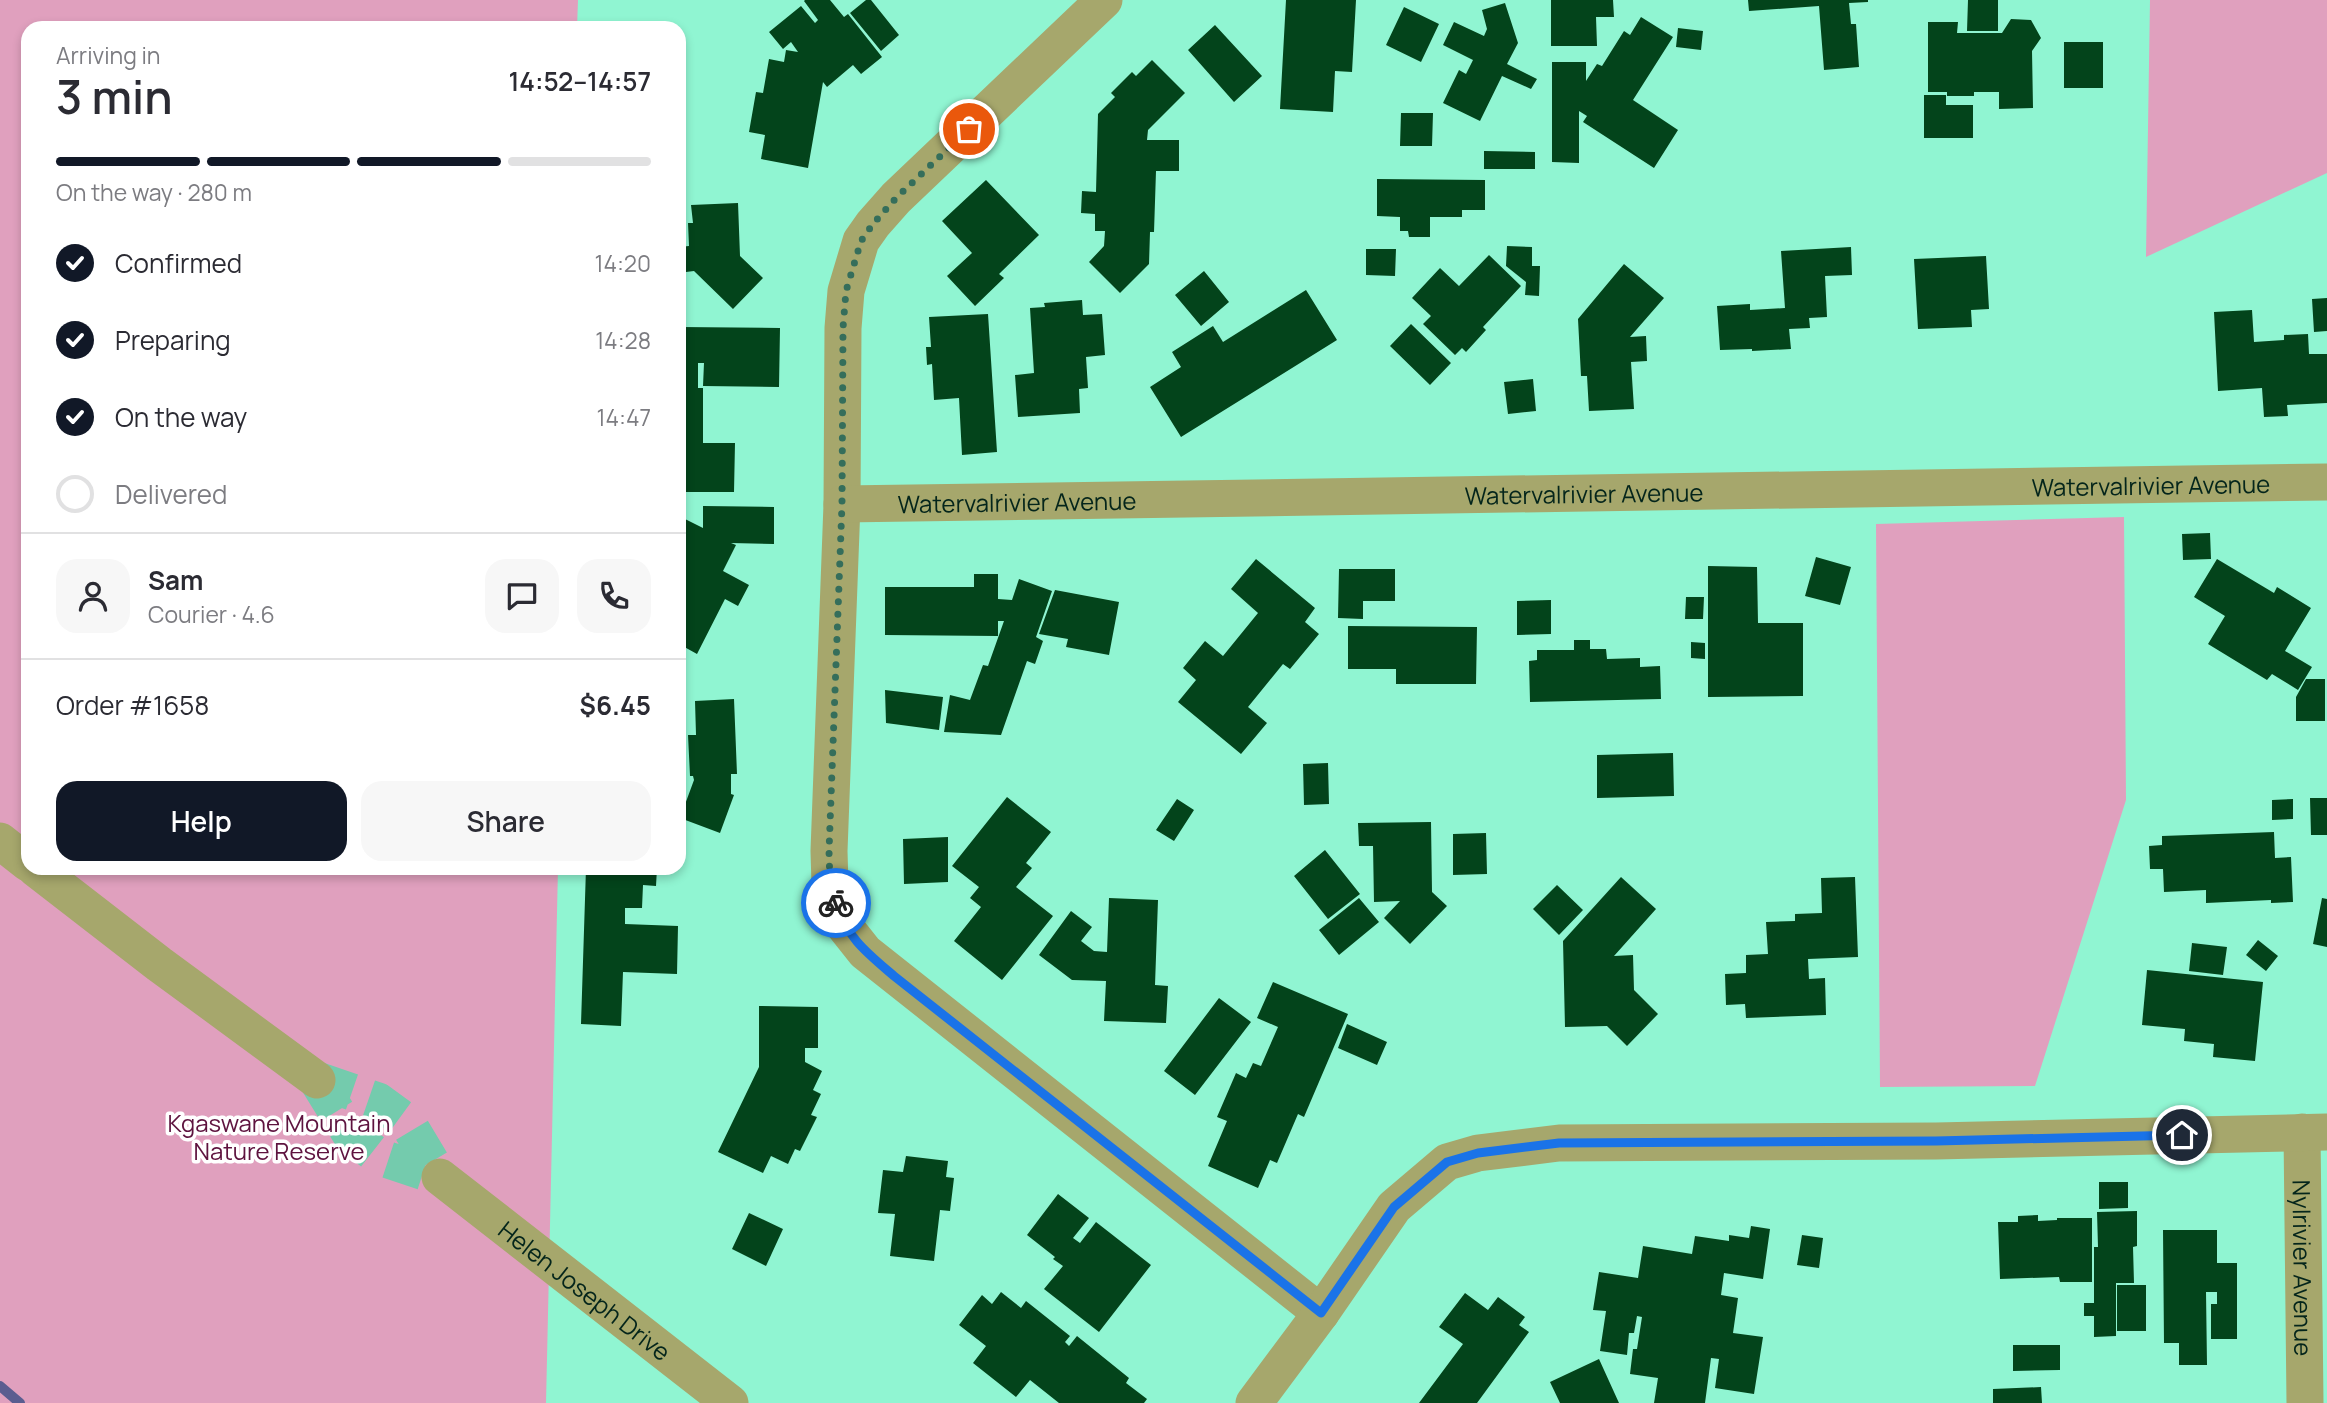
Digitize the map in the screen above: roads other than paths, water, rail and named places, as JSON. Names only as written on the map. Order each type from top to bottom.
[{"type":"street","points":[[1104,0],[896,198],[861,241],[846,291],[843,328],[842,504],[830,885],[842,923],[865,952],[1321,1313]]},
{"type":"street","name":"Watervalrivier Avenue","points":[[842,504],[2327,482]]},
{"type":"street","points":[[0,841],[21,858]]},
{"type":"street","points":[[44,875],[159,964],[317,1080]]},
{"type":"street","points":[[1254,1403],[1321,1313],[1394,1207],[1447,1162],[1478,1153],[1559,1143],[1950,1141],[2314,1132]]},
{"type":"street","name":"Nylrivier Avenue","points":[[2305,1403],[2314,1132]]},
{"type":"street","name":"Helen Joseph Drive","points":[[440,1177],[730,1403]]},
{"type":"waterway","points":[[0,1386],[20,1403]]},
{"type":"tunnel","points":[[317,1080],[351,1135],[379,1157],[440,1177]]},
{"type":"tunnel","points":[[317,1080],[378,1101],[407,1122],[440,1177]]},
{"type":"park label","name":"Kgaswane Mountain Nature Reserve","points":[[279,1136]]}]
